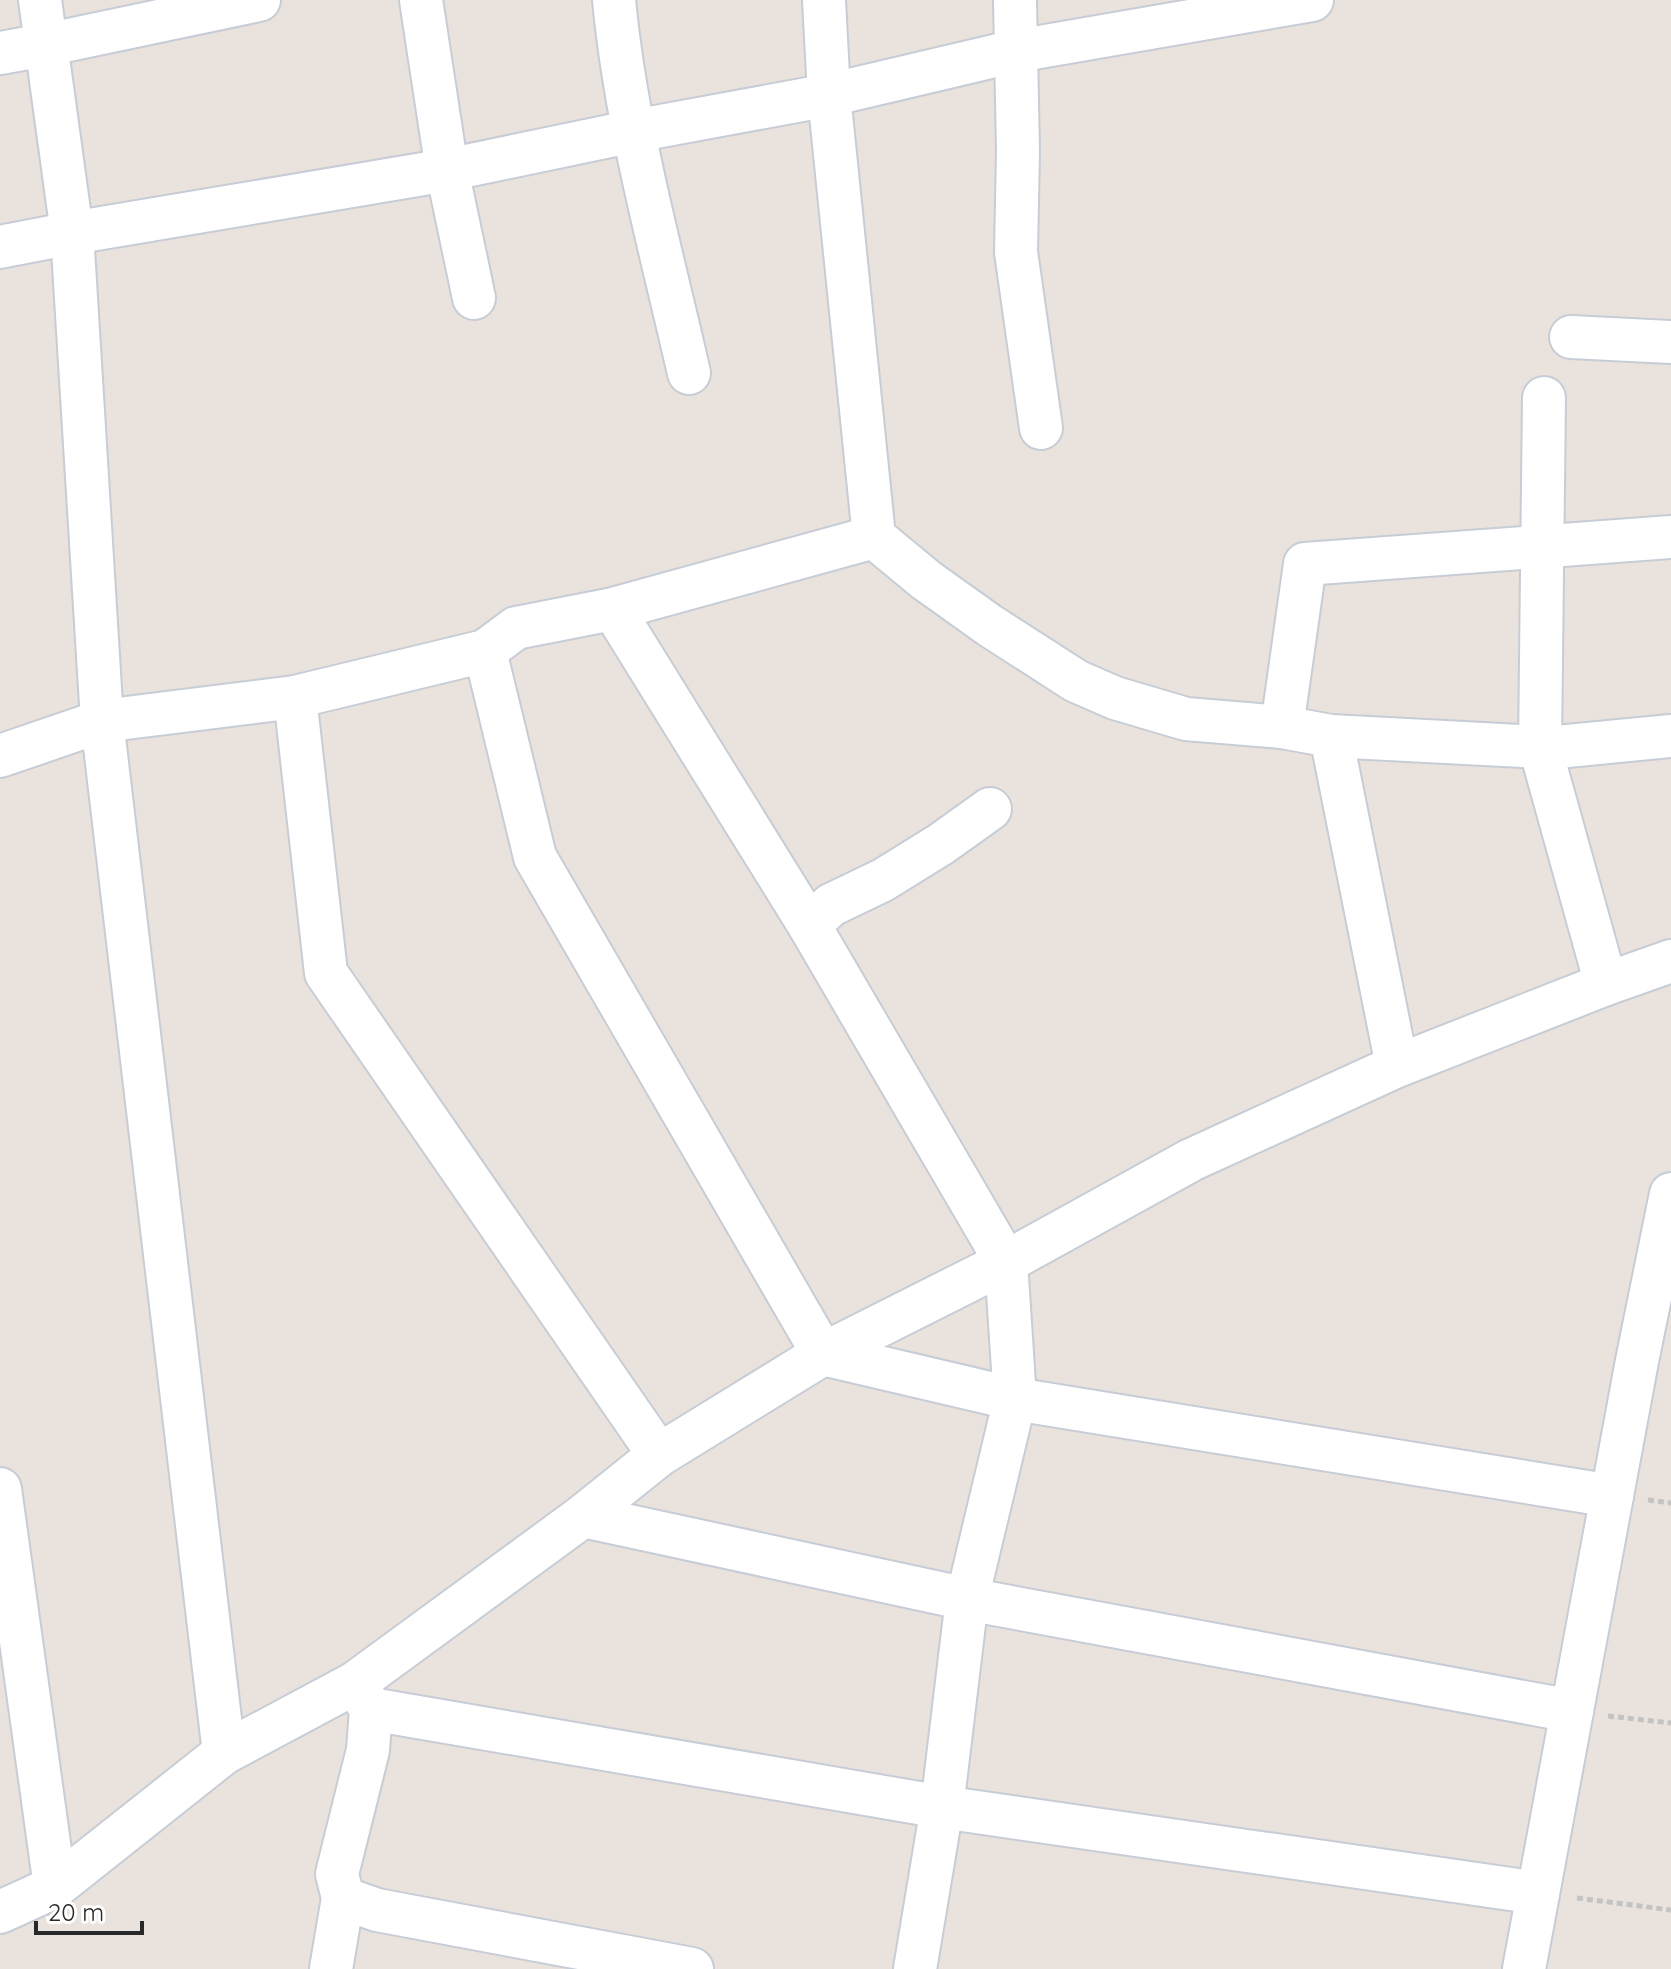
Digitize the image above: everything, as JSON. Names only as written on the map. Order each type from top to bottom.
[{"type":"street","points":[[40,0],[72,233],[102,721],[224,1753]]},
{"type":"street","points":[[0,53],[257,0]]},
{"type":"street","points":[[421,0],[447,170],[474,298]]},
{"type":"street","points":[[614,0],[634,131],[689,373]]},
{"type":"street","points":[[824,0],[829,95],[874,537],[926,580],[989,625],[1076,681],[1115,698],[1186,719],[1282,727],[1331,736],[1540,747],[1671,736]]},
{"type":"street","points":[[1015,0],[1018,151],[1016,252],[1041,428]]},
{"type":"street","points":[[0,247],[447,170],[829,95],[1016,51],[1312,0]]},
{"type":"street","points":[[1571,337],[1671,342]]},
{"type":"street","points":[[1544,398],[1540,747],[1606,984]]},
{"type":"street","points":[[0,756],[102,721],[295,697],[485,651],[516,628],[613,609],[874,537]]},
{"type":"street","points":[[1282,727],[1305,564],[1671,537]]},
{"type":"street","points":[[613,609],[809,925],[1006,1262],[1015,1399],[967,1599],[942,1807],[915,1969]]},
{"type":"street","points":[[485,651],[535,857],[823,1354],[1015,1399],[1612,1496]]},
{"type":"street","points":[[295,697],[326,973],[659,1455]]},
{"type":"street","points":[[1331,736],[1397,1066]]},
{"type":"street","points":[[809,925],[831,905],[883,880],[990,809]]},
{"type":"street","points":[[0,1912],[55,1887],[224,1753],[363,1696],[659,1455],[823,1354],[1006,1262],[1191,1160],[1397,1066],[1671,961]]},
{"type":"street","points":[[1524,1969],[1612,1496],[1662,1288],[1671,1194]]},
{"type":"street","points":[[0,1489],[55,1887]]},
{"type":"street","points":[[583,1516],[967,1599],[1572,1711]]},
{"type":"street","points":[[363,1696],[942,1807],[1538,1893]]},
{"type":"street","points":[[331,1969],[343,1898],[337,1874],[368,1750],[363,1696]]},
{"type":"street","points":[[343,1898],[377,1910],[692,1969]]},
{"type":"path","points":[[1572,1711],[1671,1723]]},
{"type":"path","points":[[1538,1893],[1671,1910]]}]
